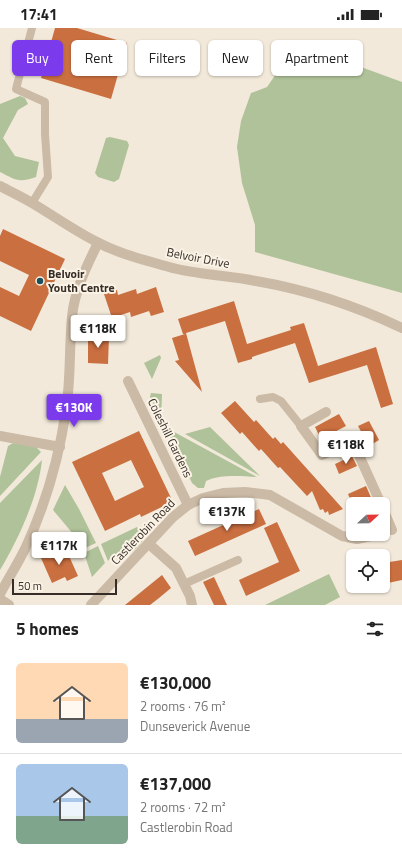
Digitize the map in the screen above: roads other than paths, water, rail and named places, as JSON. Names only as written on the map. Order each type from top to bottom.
[{"type":"street","name":"Belvoir Drive","points":[[0,186],[32,203],[98,243],[126,254],[170,267],[220,276],[254,280],[299,289],[377,316],[402,328]]},
{"type":"street","points":[[0,594],[28,542],[44,501],[60,447],[68,394],[72,315],[80,282],[98,243]]},
{"type":"street","name":"Coleshill Gardens","points":[[128,381],[188,505]]},
{"type":"street","points":[[326,412],[301,426],[322,455],[353,442],[377,497]]},
{"type":"street","points":[[0,436],[60,447]]},
{"type":"street","name":"Castlerobin Road","points":[[91,605],[173,517],[188,505],[203,498],[223,493],[245,492],[270,494],[342,536],[346,537]]},
{"type":"street","points":[[390,530],[402,525]]},
{"type":"street","points":[[149,544],[176,568],[192,605]]},
{"type":"street","points":[[0,599],[9,605]]},
{"type":"lane","points":[[32,28],[16,89],[44,102],[48,177],[32,203]]},
{"type":"lane","points":[[260,399],[273,397],[281,401],[301,426]]},
{"type":"lane","points":[[184,584],[238,560]]},
{"type":"place","name":"Belvoir Youth Centre","points":[[40,281]]}]
